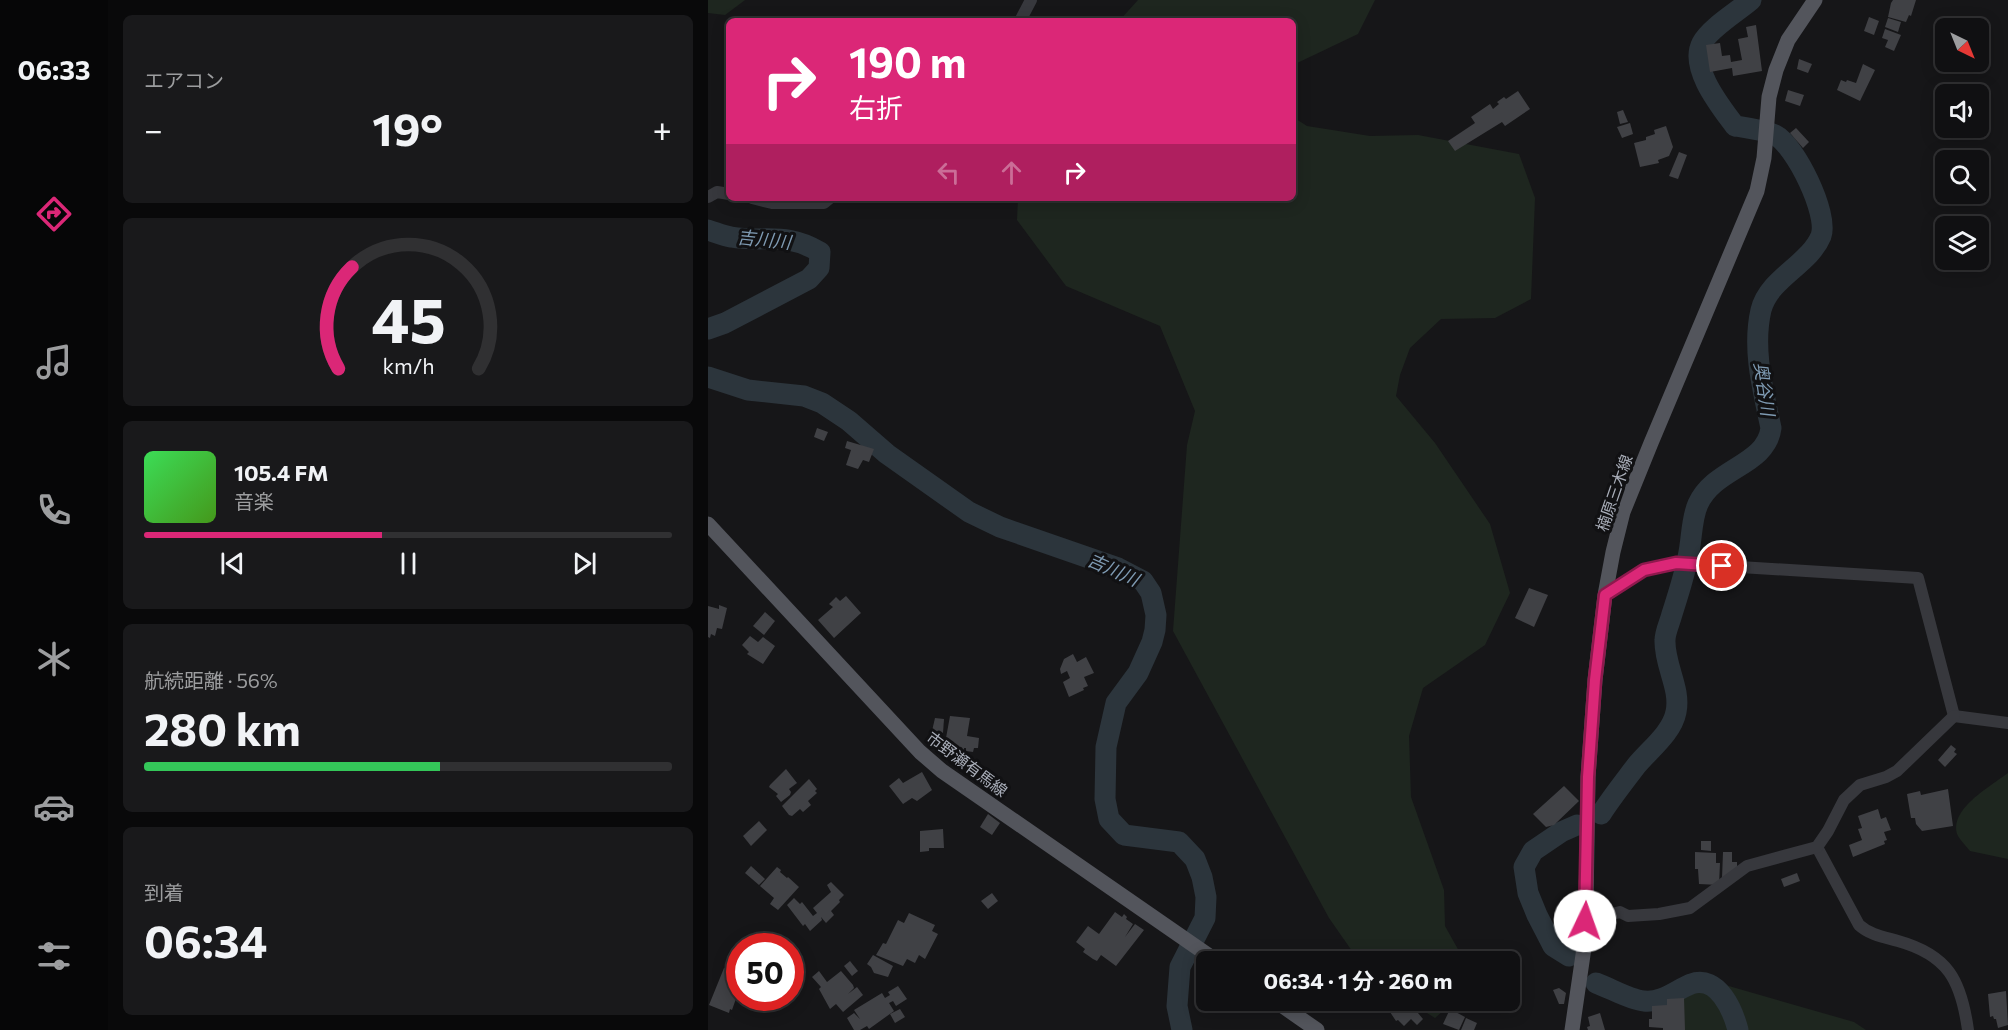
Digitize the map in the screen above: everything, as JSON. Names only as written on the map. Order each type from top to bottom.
[{"type":"main road","name":"楠原三木線","points":[[1572,1030],[1585,921],[1588,777],[1595,680],[1605,595],[1613,552],[1623,512],[1758,191],[1776,70],[1788,40],[1815,0]]},
{"type":"main road","name":"市野瀬有馬線","points":[[708,524],[920,752],[942,771],[1202,951]]},
{"type":"main road","points":[[1290,1011],[1317,1030]]},
{"type":"street","points":[[1022,18],[1031,0]]},
{"type":"street","points":[[708,197],[717,192],[726,194]]},
{"type":"street","points":[[764,201],[824,203],[826,201]]},
{"type":"street","points":[[1605,595],[1644,570],[1676,563],[1918,578],[1954,716]]},
{"type":"street","points":[[1954,716],[2008,723]]},
{"type":"street","points":[[1585,921],[1620,912],[1628,916],[1689,908],[1747,866],[1816,847],[1828,831],[1844,800],[1860,785],[1897,771],[1954,716]]},
{"type":"street","points":[[1816,847],[1859,925],[1866,931],[1916,946],[1937,958],[1956,981],[1965,1005],[1968,1030]]},
{"type":"shaded area","points":[[708,0],[745,0],[725,15],[708,13]]},
{"type":"shaded area","points":[[1138,0],[1375,0],[1358,34],[1296,64],[1296,18],[1122,18]]},
{"type":"shaded area","points":[[1296,119],[1307,126],[1370,136],[1418,135],[1519,154],[1535,198],[1531,299],[1495,318],[1441,319],[1410,348],[1400,375],[1396,396],[1435,443],[1490,524],[1510,593],[1485,645],[1423,688],[1409,736],[1411,797],[1444,890],[1445,926],[1459,951],[1352,951],[1329,918],[1173,631],[1187,445],[1195,411],[1160,326],[1066,286],[1017,220],[1018,201],[1296,201]]},
{"type":"shaded area","points":[[2008,773],[2008,859],[1970,851],[1958,836],[1956,826],[1959,817],[1973,800]]},
{"type":"shaded area","points":[[1687,974],[1854,1022],[1866,1030],[1681,1030],[1674,1025]]},
{"type":"shaded area","points":[[1424,1011],[1443,1011],[1435,1018]]},
{"type":"building","points":[[1893,0],[1916,0],[1911,16],[1909,15],[1906,22],[1888,17]]},
{"type":"building","points":[[1869,17],[1879,21],[1874,35],[1864,31]]},
{"type":"building","points":[[1888,18],[1901,22],[1898,32],[1885,27]]},
{"type":"building","points":[[1756,25],[1762,71],[1733,76],[1732,68],[1710,72],[1706,45],[1720,43],[1722,56],[1730,55],[1731,62],[1742,60],[1738,39],[1748,37],[1746,27]]},
{"type":"building","points":[[1885,29],[1901,35],[1894,51],[1885,47],[1888,40],[1882,38]]},
{"type":"building","points":[[1799,59],[1812,64],[1808,73],[1797,69]]},
{"type":"building","points":[[1863,64],[1875,70],[1860,101],[1837,90],[1841,80],[1856,83]]},
{"type":"building","points":[[1788,90],[1804,95],[1800,106],[1785,101]]},
{"type":"building","points":[[1518,91],[1530,109],[1505,126],[1502,122],[1455,151],[1448,141],[1475,123],[1471,117],[1490,104],[1493,109],[1499,104],[1497,102]]},
{"type":"building","points":[[1623,110],[1628,122],[1620,124],[1617,112]]},
{"type":"building","points":[[1630,123],[1633,134],[1622,138],[1617,127]]},
{"type":"building","points":[[1666,126],[1673,147],[1669,156],[1658,160],[1659,163],[1640,167],[1634,143],[1646,140],[1646,137],[1655,134],[1654,130]]},
{"type":"building","points":[[1796,128],[1809,142],[1803,148],[1790,133]]},
{"type":"building","points":[[1679,152],[1687,155],[1678,179],[1669,176]]},
{"type":"building","points":[[817,428],[828,432],[824,441],[814,437]]},
{"type":"building","points":[[847,441],[874,449],[869,462],[863,460],[858,469],[846,465],[851,450],[845,448]]},
{"type":"building","points":[[1529,588],[1548,595],[1534,627],[1515,618]]},
{"type":"building","points":[[846,596],[861,613],[834,638],[818,620],[833,607],[829,604],[836,597],[840,601]]},
{"type":"building","points":[[719,605],[727,608],[722,629],[717,628],[715,636],[711,634],[710,638],[708,637],[708,606],[719,609]]},
{"type":"building","points":[[765,612],[775,621],[764,635],[753,626]]},
{"type":"building","points":[[750,636],[758,642],[763,637],[775,646],[763,664],[747,654],[749,652],[742,645]]},
{"type":"building","points":[[1073,654],[1077,662],[1086,657],[1094,673],[1084,677],[1088,686],[1083,688],[1084,690],[1069,697],[1063,682],[1070,678],[1067,671],[1061,674],[1060,669],[1064,659]]},
{"type":"building","points":[[950,716],[970,718],[967,736],[979,738],[978,748],[974,748],[973,752],[966,751],[966,748],[964,751],[938,748],[940,737],[946,738]]},
{"type":"building","points":[[935,718],[944,719],[943,733],[932,731]]},
{"type":"building","points":[[1951,745],[1956,749],[1954,752],[1957,754],[1945,767],[1938,760]]},
{"type":"building","points":[[786,769],[797,783],[789,789],[790,795],[781,802],[776,796],[778,794],[769,787]]},
{"type":"building","points":[[922,772],[932,790],[917,801],[912,798],[903,804],[889,786],[899,778],[903,783]]},
{"type":"building","points":[[809,779],[817,789],[815,791],[817,793],[808,801],[811,805],[803,812],[800,809],[792,816],[789,815],[782,806]]},
{"type":"building","points":[[1564,786],[1579,801],[1554,825],[1546,827],[1533,814]]},
{"type":"building","points":[[1948,789],[1953,826],[1922,831],[1916,824],[1915,818],[1911,818],[1907,794],[1920,791],[1921,795]]},
{"type":"building","points":[[1878,809],[1881,819],[1886,817],[1891,830],[1884,832],[1887,840],[1884,841],[1885,844],[1853,857],[1849,845],[1862,840],[1858,829],[1862,828],[1858,816]]},
{"type":"building","points":[[988,814],[1000,823],[992,835],[980,827]]},
{"type":"building","points":[[759,821],[767,830],[751,846],[743,836]]},
{"type":"building","points":[[943,829],[944,848],[929,848],[929,851],[920,852],[920,831]]},
{"type":"building","points":[[1701,841],[1711,841],[1711,851],[1701,850]]},
{"type":"building","points":[[1695,852],[1716,853],[1716,863],[1720,863],[1719,885],[1699,884],[1698,869],[1695,869]]},
{"type":"building","points":[[1723,852],[1732,852],[1732,862],[1737,862],[1737,878],[1722,878]]},
{"type":"building","points":[[751,866],[765,879],[759,885],[745,873]]},
{"type":"building","points":[[777,867],[799,887],[778,910],[770,904],[774,898],[760,886]]},
{"type":"building","points":[[1797,873],[1800,881],[1784,887],[1781,879]]},
{"type":"building","points":[[831,882],[844,895],[831,911],[834,915],[826,923],[821,917],[822,920],[810,931],[805,924],[803,926],[787,905],[794,898],[800,904],[802,902],[813,916],[817,913],[813,908],[831,892],[827,885]]},
{"type":"building","points":[[992,893],[998,901],[988,909],[981,901]]},
{"type":"building","points":[[1115,912],[1122,917],[1124,914],[1126,919],[1133,924],[1125,937],[1135,924],[1144,930],[1116,966],[1101,955],[1097,961],[1093,959],[1083,952],[1085,949],[1076,942],[1088,926],[1099,934]]},
{"type":"building","points":[[909,913],[935,925],[932,931],[938,934],[925,959],[919,955],[915,963],[907,959],[903,966],[876,955],[883,943],[886,944],[898,920],[904,923]]},
{"type":"building","points":[[873,955],[893,966],[888,977],[874,973],[867,964]]},
{"type":"building","points":[[850,961],[858,971],[852,976],[844,966]]},
{"type":"building","points":[[724,968],[726,968],[726,1011],[730,1011],[729,1013],[709,1005]]},
{"type":"building","points":[[819,971],[827,982],[841,971],[854,988],[848,994],[857,987],[863,995],[843,1012],[836,1004],[830,1009],[819,989],[821,987],[812,977]]},
{"type":"building","points":[[898,986],[907,999],[896,1006],[893,1001],[889,1003],[894,1011],[869,1029],[867,1026],[854,1030],[847,1018],[854,1013],[860,1019],[854,1010],[882,993],[885,998],[890,995],[888,992]]},
{"type":"building","points":[[1559,988],[1566,993],[1564,1004],[1559,1004],[1553,990]]},
{"type":"building","points":[[2006,991],[2008,1025],[1998,1028],[1996,1019],[1993,1016],[1990,1017],[1988,994]]},
{"type":"building","points":[[1684,998],[1685,1030],[1663,1030],[1663,1028],[1649,1027],[1649,1019],[1652,1019],[1652,1006],[1667,1005],[1667,999]]},
{"type":"building","points":[[900,1009],[905,1017],[895,1023],[890,1014]]},
{"type":"building","points":[[1389,1011],[1416,1011],[1423,1019],[1417,1025],[1411,1019],[1404,1026],[1398,1020],[1396,1021]]},
{"type":"building","points":[[1449,1011],[1465,1017],[1459,1030],[1443,1024]]},
{"type":"building","points":[[1600,1013],[1605,1030],[1588,1030],[1587,1027],[1590,1026],[1588,1017]]},
{"type":"building","points":[[1466,1018],[1477,1023],[1474,1030],[1461,1030]]},
{"type":"waterway","name":"奥谷川","points":[[1601,814],[1674,720],[1677,703],[1665,649],[1665,637],[1681,586],[1696,510],[1706,492],[1716,482],[1760,451],[1767,441],[1771,428],[1758,354],[1761,310],[1772,289],[1808,255],[1821,236],[1820,212],[1815,197],[1792,152],[1775,135],[1735,126],[1708,87],[1703,75],[1699,53],[1702,43],[1717,26],[1751,0]]},
{"type":"waterway","name":"吉川川","points":[[708,230],[743,239],[775,239],[796,242],[820,252],[819,268],[809,279],[725,323],[708,329]]},
{"type":"waterway","name":"吉川川","points":[[708,377],[748,390],[804,396],[822,403],[849,421],[887,454],[969,512],[1000,527],[1118,568],[1143,581],[1151,593],[1156,615],[1155,630],[1138,673],[1116,703],[1106,747],[1105,799],[1109,819],[1124,835],[1179,842],[1195,859],[1202,877],[1206,897],[1205,918],[1180,967],[1177,1006],[1182,1030]]},
{"type":"waterway","name":"奥谷川","points":[[1569,956],[1553,946],[1537,915],[1528,893],[1524,867],[1533,851],[1561,832],[1577,825]]},
{"type":"waterway","name":"奥谷川","points":[[1596,983],[1644,1001],[1663,998],[1691,984],[1701,982],[1709,984],[1723,996],[1738,1030]]},
{"type":"route","points":[[1585,921],[1588,777],[1595,680],[1605,595],[1644,570],[1676,563],[1722,566]]}]
